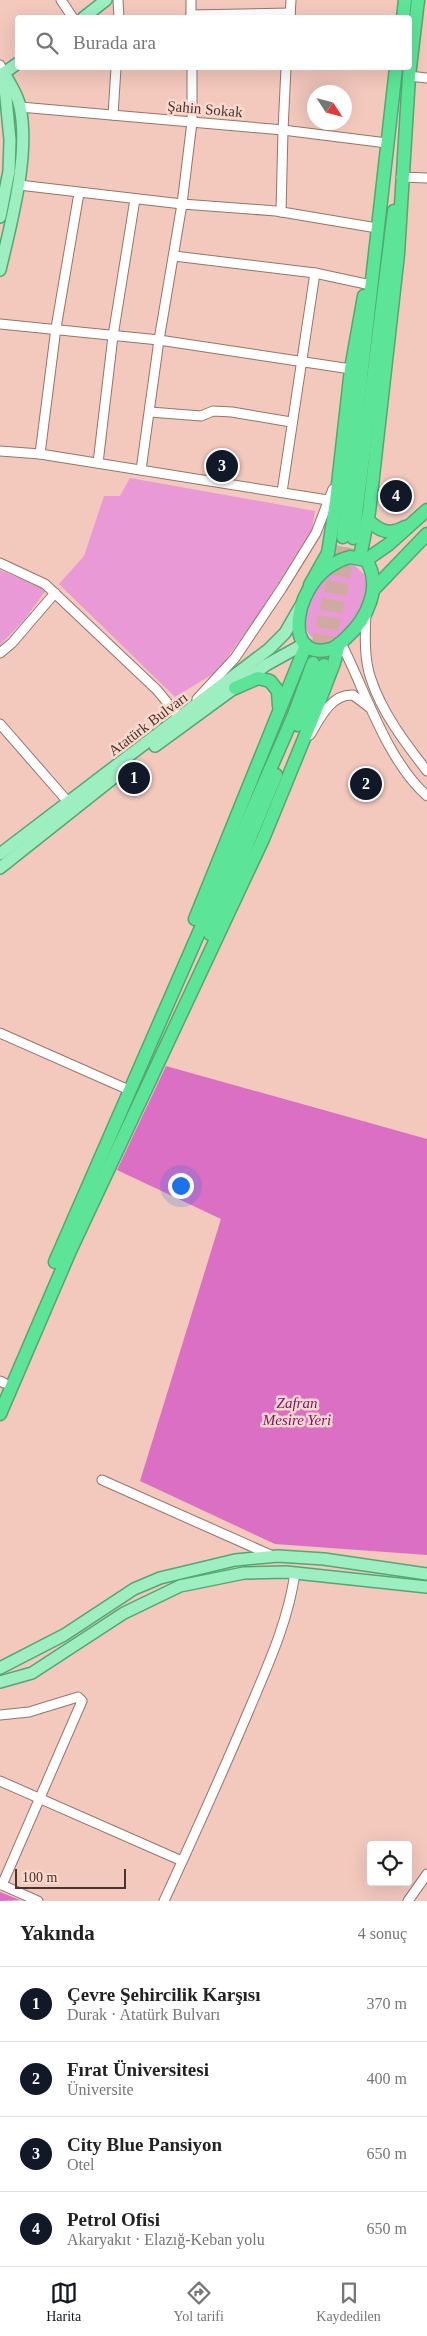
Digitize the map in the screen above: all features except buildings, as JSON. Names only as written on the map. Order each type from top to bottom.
[{"type":"highway","points":[[403,15],[405,0]]},
{"type":"highway","points":[[412,51],[418,0]]},
{"type":"highway","points":[[396,70],[348,538],[391,225],[401,177]]},
{"type":"highway","points":[[374,589],[372,576],[363,559],[398,254],[401,177],[410,70]]},
{"type":"highway","points":[[129,1090],[231,828],[305,645],[297,625],[301,606],[310,585],[328,553],[351,369],[366,284],[371,226],[383,182]]},
{"type":"highway","points":[[368,520],[378,530],[389,532],[400,530],[424,513]]},
{"type":"highway","points":[[310,585],[337,560],[350,557],[363,559],[389,544],[424,513]]},
{"type":"highway","points":[[305,645],[316,650],[332,649],[354,632],[366,614],[374,589],[427,534]]},
{"type":"highway","points":[[0,1414],[70,1251],[263,839],[340,644]]},
{"type":"highway","points":[[1,1385],[129,1090],[318,664],[251,834],[145,1092]]},
{"type":"highway","points":[[235,688],[258,678],[270,681],[278,691],[279,710]]},
{"type":"main road","points":[[87,15],[106,0]]},
{"type":"main road","points":[[1,71],[15,64]]},
{"type":"main road","points":[[0,270],[19,185],[22,138],[20,107],[1,71]]},
{"type":"main road","points":[[0,217],[2,197],[9,170],[10,140],[1,71]]},
{"type":"main road","name":"Atatürk Bulvarı","points":[[0,854],[270,649],[285,633],[301,606]]},
{"type":"main road","name":"Atatürk Bulvarı","points":[[0,868],[152,748],[266,665],[305,645]]},
{"type":"main road","points":[[0,1668],[47,1645],[134,1589],[160,1578],[235,1560],[273,1556],[333,1560],[427,1574]]},
{"type":"main road","points":[[0,1682],[32,1673],[124,1613],[180,1586],[244,1574],[295,1573],[427,1587]]},
{"type":"street","points":[[61,0],[71,15]]},
{"type":"street","points":[[118,0],[119,15]]},
{"type":"street","points":[[191,0],[191,15]]},
{"type":"street","points":[[290,15],[291,0]]},
{"type":"street","points":[[113,115],[116,70]]},
{"type":"street","points":[[141,470],[159,340],[182,204],[192,122],[192,70]]},
{"type":"street","points":[[281,212],[282,130],[286,70]]},
{"type":"street","points":[[409,76],[427,78]]},
{"type":"street","name":"Şahin Sokak","points":[[20,107],[282,130],[387,143]]},
{"type":"street","points":[[401,177],[427,178]]},
{"type":"street","points":[[19,185],[182,204],[281,212],[371,226]]},
{"type":"street","points":[[40,454],[56,328],[79,193]]},
{"type":"street","points":[[98,463],[113,336],[135,199]]},
{"type":"street","points":[[174,256],[315,272],[366,284]]},
{"type":"street","points":[[282,492],[300,360],[315,272]]},
{"type":"street","points":[[0,324],[56,328],[159,340],[351,369]]},
{"type":"street","points":[[150,412],[201,416],[213,411],[232,412],[291,422]]},
{"type":"street","points":[[0,451],[40,454],[333,501],[316,533],[235,658],[180,718],[157,690],[55,593],[44,584],[0,563]]},
{"type":"street","points":[[0,653],[12,643],[55,593]]},
{"type":"street","points":[[366,614],[365,632],[370,678],[385,711],[427,771]]},
{"type":"street","points":[[340,644],[381,731],[405,769],[427,796]]},
{"type":"street","points":[[297,756],[327,709],[338,697],[353,695],[372,710]]},
{"type":"street","points":[[0,724],[68,803]]},
{"type":"street","points":[[0,1033],[129,1090]]},
{"type":"street","points":[[102,1480],[273,1556]]},
{"type":"street","points":[[164,1901],[218,1785],[276,1647],[287,1613],[295,1573]]},
{"type":"street","points":[[0,1715],[29,1712],[78,1697],[81,1699],[81,1704],[1,1885],[22,1898],[38,1901]]},
{"type":"street","points":[[0,1781],[182,1862]]},
{"type":"street","points":[[408,1901],[426,1876]]},
{"type":"shaded area","points":[[130,478],[315,511],[312,529],[260,612],[218,671],[175,697],[59,584],[84,556],[104,496],[120,496]]},
{"type":"shaded area","points":[[344,564],[354,565],[367,577],[366,597],[363,606],[352,623],[341,634],[327,640],[320,641],[314,639],[309,634],[305,625],[304,616],[309,598],[321,582]]},
{"type":"shaded area","points":[[0,570],[46,590],[25,619],[0,645]]},
{"type":"green space","name":"Zafran Mesire Yeri","points":[[166,1066],[427,1139],[427,1555],[275,1544],[140,1481],[221,1219],[117,1170]]},
{"type":"green space","points":[[0,1892],[20,1900],[0,1901]]},
{"type":"tunnel","points":[[313,663],[343,537]]},
{"type":"tunnel","points":[[324,665],[353,538]]},
{"type":"place","name":"City Blue Pansiyon","points":[[222,466]]},
{"type":"place","name":"Petrol Ofisi","points":[[396,496]]},
{"type":"place","name":"Çevre Şehircilik Karşısı","points":[[134,778]]},
{"type":"place","name":"Fırat Üniversitesi","points":[[366,784]]}]
